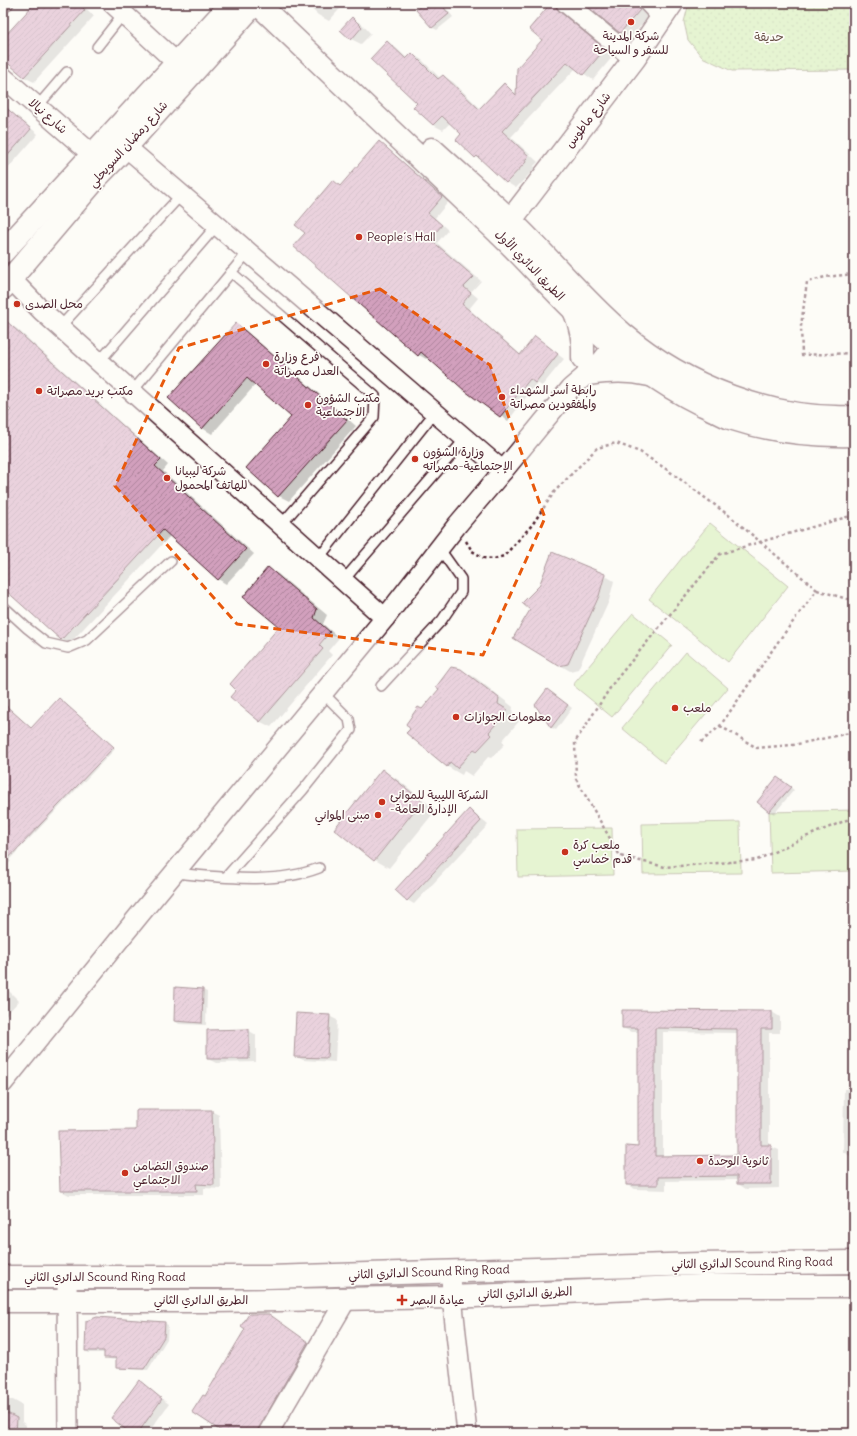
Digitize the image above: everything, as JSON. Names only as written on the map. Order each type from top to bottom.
[{"type":"main road","name":"شارع رمضان السويحلي","points":[[3,252],[232,3]]},
{"type":"main road","name":"شارع رمضان السويحلي","points":[[7,284],[99,175],[256,3]]},
{"type":"main road","name":"الطريق الدائري الأول","points":[[256,3],[575,288],[611,333],[650,375],[693,400],[729,417],[762,427],[800,433],[834,436],[854,435]]},
{"type":"main road","name":"الطريق الدائري الأول","points":[[275,3],[390,111],[506,227],[574,310],[684,376],[744,401],[775,410],[835,418],[854,417]]},
{"type":"main road","name":"شارع ماطوس","points":[[506,227],[634,59],[661,8]]},
{"type":"main road","points":[[574,310],[580,323],[586,366],[621,371],[634,371],[650,375]]},
{"type":"main road","name":"الدائري الثاني Scound Ring Road","points":[[3,1277],[269,1277],[700,1264],[854,1262]]},
{"type":"main road","points":[[3,1268],[24,1276]]},
{"type":"main road","name":"الطريق الدائري الثاني","points":[[3,1301],[215,1301],[452,1296],[701,1286],[854,1286]]},
{"type":"street","points":[[566,3],[634,59]]},
{"type":"street","points":[[118,8],[177,63]]},
{"type":"street","name":"شارع نيالا","points":[[3,77],[93,155]]},
{"type":"street","points":[[126,147],[502,471]]},
{"type":"street","points":[[7,284],[42,311],[385,618]]},
{"type":"street","points":[[3,1083],[385,618],[458,524],[571,388],[611,333]]},
{"type":"street","points":[[451,1272],[452,1296],[467,1433]]},
{"type":"street","points":[[67,1276],[68,1433]]},
{"type":"street","points":[[268,1433],[347,1298]]},
{"type":"lane","points":[[3,9],[9,3]]},
{"type":"lane","points":[[97,47],[118,8]]},
{"type":"lane","points":[[37,106],[68,72]]},
{"type":"lane","points":[[60,328],[181,195]]},
{"type":"lane","points":[[99,362],[216,225]]},
{"type":"lane","points":[[132,392],[248,252]]},
{"type":"lane","points":[[231,272],[375,396],[374,417],[281,525]]},
{"type":"lane","points":[[318,559],[434,412]]},
{"type":"lane","points":[[343,581],[465,439]]},
{"type":"lane","points":[[381,686],[442,620],[461,592],[461,579],[439,548]]},
{"type":"lane","points":[[3,606],[46,643],[68,648],[87,640],[171,561]]},
{"type":"lane","points":[[226,877],[303,790],[351,730],[349,719],[323,693]]},
{"type":"lane","points":[[174,873],[247,879],[304,874],[319,868]]},
{"type":"path","points":[[854,274],[825,277],[807,282],[801,326],[802,355],[854,353]]},
{"type":"path","points":[[458,524],[472,551],[484,558],[504,556],[532,524],[555,490],[597,448],[616,443],[640,452],[730,517],[816,590],[854,601]]},
{"type":"path","points":[[854,515],[720,554],[614,682],[575,742],[576,780],[620,856],[664,867],[757,860],[803,838],[854,817]]},
{"type":"path","points":[[699,744],[720,726],[816,590]]},
{"type":"path","points":[[720,726],[757,748],[792,745],[854,732]]},
{"type":"highlighted area","points":[[380,289],[490,365],[545,518],[483,655],[237,624],[115,486],[179,348]]},
{"type":"green space","name":"حديقة","points":[[689,3],[854,3],[854,70],[732,71],[702,57],[688,40],[684,22]]},
{"type":"green space","points":[[710,523],[788,586],[728,662],[649,599]]},
{"type":"green space","points":[[633,613],[672,645],[612,717],[573,685]]},
{"type":"green space","name":"ملعب","points":[[686,652],[728,688],[664,763],[622,728]]},
{"type":"green space","points":[[854,810],[854,871],[771,873],[769,812]]},
{"type":"green space","points":[[740,822],[741,873],[643,874],[642,824]]},
{"type":"green space","name":"ملعب كرة قدم خماسي","points":[[612,828],[613,875],[518,877],[517,829]]},
{"type":"building","points":[[35,3],[78,3],[85,10],[24,77],[3,59],[3,38]]},
{"type":"building","points":[[424,3],[440,3],[449,14],[432,28],[416,10]]},
{"type":"building","points":[[551,3],[555,3],[559,11],[605,49],[583,75],[567,62],[502,131],[529,156],[525,160],[526,162],[506,183],[477,156],[475,158],[456,140],[461,134],[442,116],[433,125],[413,107],[417,103],[370,59],[387,41],[406,59],[412,53],[438,79],[443,75],[479,109],[504,83],[516,95],[517,68],[542,40],[529,29]]},
{"type":"building","points":[[583,3],[638,3],[640,10],[620,33]]},
{"type":"building","points":[[352,17],[362,27],[351,40],[340,30]]},
{"type":"building","points":[[3,105],[31,129],[3,161]]},
{"type":"building","points":[[379,141],[442,197],[428,213],[442,225],[430,239],[474,277],[464,287],[471,293],[462,304],[520,355],[535,336],[558,354],[535,383],[530,379],[500,417],[465,391],[421,352],[418,356],[293,246],[305,233],[295,225],[333,180],[340,186]]},
{"type":"building","points":[[3,318],[161,460],[155,466],[246,549],[218,580],[163,530],[61,640],[3,588],[3,418],[11,410],[3,404]]},
{"type":"building","points":[[236,323],[347,420],[278,497],[246,468],[291,417],[247,378],[202,429],[168,398]]},
{"type":"building","points":[[552,552],[605,574],[599,596],[568,664],[559,666],[513,638],[530,610],[522,603],[539,586]]},
{"type":"building","points":[[268,567],[317,609],[314,618],[330,632],[319,645],[323,649],[260,722],[230,697],[236,690],[230,684],[279,627],[243,597]]},
{"type":"building","name":"معلومات الجوازات","points":[[451,667],[461,669],[499,698],[498,704],[508,710],[489,732],[492,735],[477,751],[474,749],[457,768],[450,762],[447,767],[406,733],[410,729],[406,724],[418,707],[422,709],[439,689],[436,687]]},
{"type":"building","points":[[547,689],[568,705],[551,728],[535,705]]},
{"type":"building","points":[[59,698],[114,747],[3,864],[3,703],[31,728]]},
{"type":"building","name":"مبنى المواني","points":[[382,769],[422,801],[374,861],[334,829]]},
{"type":"building","points":[[777,777],[791,787],[769,812],[757,802]]},
{"type":"building","points":[[469,809],[481,821],[407,901],[395,890]]},
{"type":"building","points":[[175,987],[203,989],[202,1023],[174,1021]]},
{"type":"building","points":[[622,1010],[772,1011],[772,1029],[761,1029],[761,1145],[771,1145],[771,1184],[737,1184],[737,1176],[658,1177],[658,1185],[626,1185],[626,1146],[638,1147],[638,1028],[622,1028]],"holes":[[[655,1028],[737,1029],[737,1155],[655,1156]]]},
{"type":"building","points":[[296,1013],[330,1015],[327,1058],[294,1057]]},
{"type":"building","points":[[249,1029],[249,1059],[207,1059],[207,1030]]},
{"type":"building","points":[[136,1110],[212,1110],[214,1185],[196,1184],[197,1191],[60,1191],[58,1131],[136,1130]]},
{"type":"building","points":[[249,1314],[269,1314],[308,1342],[256,1433],[224,1433],[192,1412],[203,1395],[205,1396],[245,1329],[241,1326]]},
{"type":"building","points":[[97,1317],[165,1322],[164,1337],[144,1369],[116,1368],[116,1358],[104,1358],[104,1351],[85,1351],[86,1321]]},
{"type":"building","points":[[139,1380],[162,1399],[138,1433],[130,1433],[111,1418]]},
{"type":"building","points":[[3,1411],[17,1418],[16,1433],[3,1433]]},
{"type":"place","name":"شركة المدينة للسفر و السياحة","points":[[631,22]]},
{"type":"place","name":"People´s Hall","points":[[359,237]]},
{"type":"place","name":"محل الصدى","points":[[17,304]]},
{"type":"place","name":"فرع وزارة العدل مصراتة","points":[[266,364]]},
{"type":"place","name":"مكتب بريد مصراتة","points":[[39,391]]},
{"type":"place","name":"رابطة أسر الشهداء والمفقودين مصراتة","points":[[502,397]]},
{"type":"place","name":"مكتب الشؤون الاجتماعية","points":[[308,405]]},
{"type":"place","name":"وزارة الشؤون الإجتماعية-مصراته","points":[[415,459]]},
{"type":"place","name":"شركة ليبيانا للهاتف المحمول","points":[[167,478]]},
{"type":"place","name":"ملعب","points":[[675,708]]},
{"type":"place","name":"معلومات الجوازات","points":[[456,717]]},
{"type":"place","name":"الشركة الليبية للموانئ -الإدارة العامة","points":[[382,802]]},
{"type":"place","name":"مبنى المواني","points":[[378,815]]},
{"type":"place","name":"ملعب كرة قدم خماسي","points":[[565,852]]},
{"type":"place","name":"ثانوية الوحدة","points":[[700,1161]]},
{"type":"place","name":"صندوق التضامن الاجتماعي","points":[[125,1173]]},
{"type":"place","name":"عيادة البصر","points":[[402,1300]]}]
